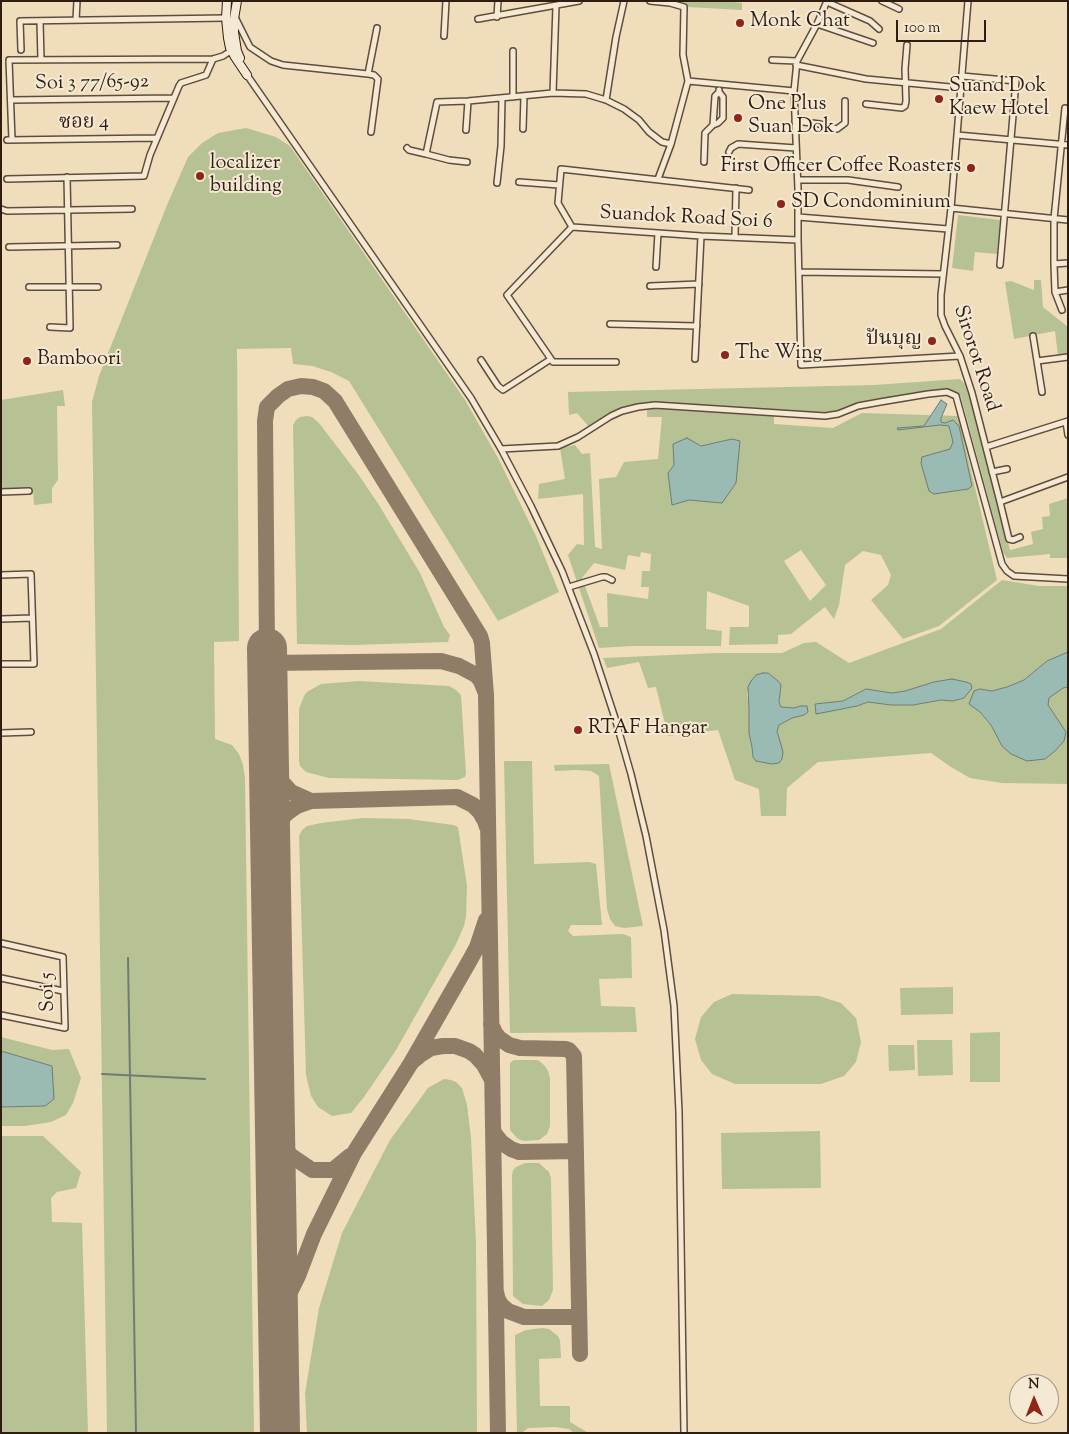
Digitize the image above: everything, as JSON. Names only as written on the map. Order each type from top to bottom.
[{"type":"street","points":[[76,20],[77,1]]},
{"type":"street","points":[[444,36],[446,1]]},
{"type":"street","points":[[497,16],[498,1]]},
{"type":"street","points":[[478,20],[546,4],[556,6],[579,1]]},
{"type":"street","points":[[606,100],[624,1]]},
{"type":"street","points":[[650,1],[670,3],[684,7],[683,55],[688,81],[671,144],[658,179]]},
{"type":"street","points":[[882,1],[899,9]]},
{"type":"street","name":"Sirorot Road","points":[[968,1],[951,208],[940,300],[941,315],[960,356],[972,393],[1008,536],[1011,540],[1020,537]]},
{"type":"street","points":[[233,2],[228,38],[232,50],[471,398],[501,449],[531,506],[569,587],[615,718],[644,824],[665,938],[674,1006],[679,1112],[684,1433]]},
{"type":"street","points":[[878,28],[870,21],[827,2],[797,63],[794,91],[798,180],[801,365],[960,356]]},
{"type":"street","points":[[553,93],[556,6]]},
{"type":"street","points":[[21,50],[20,21],[230,17]]},
{"type":"street","points":[[230,17],[250,47],[271,61],[283,65],[374,75],[378,79],[371,132]]},
{"type":"street","points":[[230,17],[237,51],[247,74]]},
{"type":"street","points":[[40,21],[41,60]]},
{"type":"street","points":[[817,24],[873,43]]},
{"type":"street","points":[[368,74],[377,28]]},
{"type":"street","points":[[866,104],[902,108],[905,106],[907,45]]},
{"type":"street","points":[[11,100],[9,60],[213,59],[224,56],[232,50]]},
{"type":"street","points":[[513,51],[513,97]]},
{"type":"street","points":[[7,179],[144,176],[157,138],[179,86],[206,74],[213,59]]},
{"type":"street","points":[[772,60],[797,63],[866,79],[961,88]]},
{"type":"street","points":[[962,76],[1016,81],[1000,265]]},
{"type":"street","points":[[688,81],[794,91]]},
{"type":"street","points":[[713,125],[715,96],[719,92],[720,84]]},
{"type":"street","points":[[704,162],[706,133],[723,118],[724,97],[719,92]]},
{"type":"street","points":[[426,154],[437,102],[553,93],[586,94],[606,100],[632,115],[662,142],[671,144]]},
{"type":"street","points":[[523,129],[524,96]]},
{"type":"street","name":"Soi 3 77/65-92","points":[[11,100],[174,98]]},
{"type":"street","points":[[497,184],[501,146],[502,98]]},
{"type":"street","name":"ซอย 4","points":[[11,100],[10,140],[157,138]]},
{"type":"street","points":[[466,130],[468,101]]},
{"type":"street","points":[[795,121],[820,124],[838,130],[845,123],[845,102]]},
{"type":"street","points":[[1065,108],[1065,145],[1054,219],[1054,264],[1055,292],[1061,308],[1068,304]]},
{"type":"street","points":[[957,136],[1065,145]]},
{"type":"street","points":[[729,152],[730,148],[738,144],[796,148]]},
{"type":"street","points":[[407,148],[449,160],[467,162]]},
{"type":"street","points":[[616,362],[553,362],[507,295],[572,227],[558,203],[561,169],[749,190]]},
{"type":"street","points":[[50,328],[70,328],[67,177]]},
{"type":"street","points":[[798,180],[848,180],[898,187]]},
{"type":"street","points":[[519,182],[559,186]]},
{"type":"street","points":[[735,237],[736,188]]},
{"type":"street","points":[[951,208],[1068,220]]},
{"type":"street","points":[[1,209],[7,211],[132,209]]},
{"type":"street","points":[[798,217],[948,229]]},
{"type":"street","name":"Suandok Road Soi 6","points":[[572,227],[701,236],[798,240]]},
{"type":"street","points":[[656,267],[658,233]]},
{"type":"street","points":[[696,359],[701,236]]},
{"type":"street","points":[[10,247],[117,245]]},
{"type":"street","points":[[1054,264],[1068,263]]},
{"type":"street","points":[[799,272],[943,274]]},
{"type":"street","points":[[650,286],[699,284]]},
{"type":"street","points":[[29,287],[98,287]]},
{"type":"street","points":[[1055,292],[1068,290]]},
{"type":"street","points":[[610,324],[698,326]]},
{"type":"street","points":[[1033,336],[1042,392]]},
{"type":"street","points":[[1037,361],[1068,357]]},
{"type":"street","points":[[481,360],[498,386],[503,390],[551,359]]},
{"type":"street","points":[[501,449],[558,446],[578,437],[611,416],[638,407],[655,405],[825,416],[873,403],[948,392],[956,396],[1002,564],[1006,571],[1014,576],[1068,579]]},
{"type":"street","points":[[986,447],[1067,422],[1068,436]]},
{"type":"street","points":[[992,472],[1007,469]]},
{"type":"street","points":[[1000,502],[1068,477]]},
{"type":"street","points":[[1,492],[29,491]]},
{"type":"street","points":[[1,575],[31,574],[34,664],[1,664]]},
{"type":"street","points":[[569,587],[602,577],[612,580]]},
{"type":"street","points":[[1,619],[32,618]]},
{"type":"street","points":[[1,733],[31,732]]},
{"type":"street","name":"Soi 5","points":[[1,943],[63,957],[65,1028],[1,1015]]},
{"type":"street","points":[[1,978],[63,990]]},
{"type":"green space","points":[[677,1],[742,3],[742,10],[688,7],[677,4]]},
{"type":"green space","points":[[246,128],[276,137],[290,146],[465,400],[498,458],[536,536],[559,592],[498,621],[349,381],[331,372],[312,366],[293,364],[291,348],[237,349],[239,641],[214,642],[215,739],[232,745],[239,754],[245,778],[254,1433],[107,1433],[92,402],[99,376],[188,157],[202,143],[218,133]]},
{"type":"green space","points":[[958,215],[1000,220],[997,254],[975,252],[973,271],[952,268]]},
{"type":"green space","points":[[1034,280],[1041,280],[1043,307],[1068,327],[1068,354],[1058,356],[1055,331],[1014,339],[1005,282],[1011,281],[1034,290]]},
{"type":"green space","points":[[960,379],[965,384],[975,414],[1010,550],[1033,544],[1031,532],[1043,529],[1042,517],[1050,516],[1049,504],[1068,498],[1068,558],[1050,558],[1050,554],[1007,558],[1003,552],[961,397],[955,392],[947,391],[823,414],[652,403],[617,411],[589,427],[577,413],[569,415],[568,392],[874,385]]},
{"type":"green space","points":[[63,390],[65,406],[57,406],[58,480],[52,488],[52,503],[34,505],[33,489],[1,490],[1,400]]},
{"type":"green space","points":[[647,408],[774,416],[774,424],[833,428],[862,413],[958,416],[997,580],[939,626],[903,639],[871,600],[888,585],[891,575],[881,555],[863,551],[845,565],[839,605],[834,619],[825,607],[791,634],[778,635],[778,644],[729,645],[730,627],[749,627],[749,606],[707,591],[706,629],[722,631],[721,646],[599,648],[568,555],[577,544],[584,545],[583,494],[538,499],[539,484],[565,479],[560,448],[575,445],[582,454],[590,453],[595,547],[602,549],[599,479],[616,477],[624,462],[658,459],[662,417],[647,417]],"holes":[[[732,439],[722,503],[689,500],[668,473],[674,465],[701,446]],[[801,550],[826,585],[810,601],[784,561]],[[641,552],[651,554],[650,571],[642,571],[641,587],[649,587],[648,599],[607,593],[608,627],[600,627],[582,578],[594,563],[625,570],[628,555],[640,557]]]},
{"type":"green space","points":[[300,417],[312,417],[319,423],[379,505],[420,573],[444,627],[450,635],[448,642],[353,645],[297,644],[293,425]]},
{"type":"green space","points":[[1002,580],[1039,586],[1068,586],[1068,652],[1047,661],[1024,680],[992,691],[980,689],[975,707],[991,725],[1002,746],[1052,712],[1048,705],[1048,698],[1063,688],[1068,687],[1068,784],[1002,783],[970,778],[931,753],[818,762],[787,788],[786,816],[761,816],[759,789],[735,780],[718,730],[668,736],[656,687],[648,688],[639,662],[607,668],[603,658],[717,653],[782,653],[804,643],[816,642],[849,663],[941,629]],"holes":[[[768,673],[781,685],[779,702],[781,707],[794,708],[800,706],[808,712],[779,725],[777,730],[779,740],[772,764],[756,761],[753,758],[749,733],[747,693]],[[934,682],[964,698],[913,705],[868,702],[857,706],[816,713],[815,704],[843,701],[866,689],[892,693]]]},
{"type":"green space","points":[[359,681],[449,686],[456,690],[461,695],[465,777],[458,780],[329,778],[306,772],[300,766],[299,761],[299,709],[304,696],[307,692],[321,684]]},
{"type":"green space","points":[[504,761],[532,761],[534,864],[589,862],[596,864],[602,925],[571,925],[568,931],[573,936],[623,934],[631,937],[632,978],[599,979],[601,1006],[635,1007],[637,1032],[510,1033]]},
{"type":"green space","points":[[609,764],[643,926],[624,928],[615,926],[610,919],[607,909],[599,776],[591,771],[555,771],[554,765]]},
{"type":"green space","points":[[363,818],[409,819],[458,827],[467,886],[466,916],[456,944],[396,1050],[351,1113],[332,1116],[318,1107],[311,1096],[306,1075],[299,836],[307,826]]},
{"type":"green space","points":[[953,987],[953,1014],[901,1015],[900,988]]},
{"type":"green space","points":[[732,994],[819,996],[841,1003],[856,1018],[861,1042],[856,1062],[844,1076],[821,1084],[735,1084],[712,1074],[701,1060],[695,1039],[701,1017],[714,1002]]},
{"type":"green space","points":[[1000,1032],[1000,1082],[970,1082],[970,1033]]},
{"type":"green space","points":[[1,1037],[52,1050],[69,1049],[81,1078],[73,1103],[66,1115],[51,1122],[25,1126],[1,1126],[1,1107],[45,1106],[52,1066],[1,1051]]},
{"type":"green space","points":[[917,1040],[952,1040],[953,1075],[918,1076]]},
{"type":"green space","points":[[888,1045],[914,1045],[915,1070],[889,1071]]},
{"type":"green space","points":[[514,1060],[538,1060],[548,1071],[550,1078],[550,1126],[547,1134],[539,1140],[520,1140],[510,1130],[510,1063]]},
{"type":"green space","points":[[444,1079],[456,1082],[462,1088],[467,1105],[471,1138],[476,1244],[477,1433],[307,1433],[305,1393],[319,1308],[342,1233],[390,1140],[428,1088]]},
{"type":"green space","points":[[820,1131],[821,1188],[722,1189],[721,1133]]},
{"type":"green space","points":[[1,1136],[43,1136],[81,1172],[76,1188],[57,1192],[51,1198],[52,1222],[82,1223],[88,1433],[1,1433]]},
{"type":"green space","points":[[525,1163],[539,1163],[549,1172],[551,1178],[553,1290],[549,1300],[542,1306],[523,1304],[513,1296],[512,1175],[516,1167]]},
{"type":"green space","points":[[549,1329],[558,1336],[561,1358],[539,1359],[540,1406],[570,1406],[570,1422],[587,1432],[574,1433],[569,1429],[555,1427],[528,1428],[523,1432],[517,1433],[515,1335],[526,1330]]},
{"type":"water","points":[[941,400],[947,404],[941,422],[945,423],[953,420],[959,426],[972,486],[968,489],[934,494],[929,491],[921,463],[922,457],[950,449],[953,442],[949,426],[940,425],[898,430],[897,428],[924,426]]},
{"type":"water","points":[[687,438],[701,446],[732,439],[740,441],[736,483],[722,503],[689,500],[672,505],[668,473],[674,465],[673,444]]},
{"type":"water","points":[[1068,652],[1068,687],[1063,688],[1049,698],[1048,705],[1066,732],[1064,741],[1045,759],[1027,761],[1011,754],[1002,746],[991,725],[980,712],[969,704],[974,691],[980,689],[992,691],[1024,680],[1047,661]]},
{"type":"water","points":[[768,673],[781,685],[779,702],[781,707],[807,706],[808,712],[779,725],[777,731],[783,752],[782,759],[779,763],[772,764],[756,761],[753,757],[749,733],[748,687],[756,675]]},
{"type":"water","points":[[952,679],[971,684],[972,688],[964,698],[913,705],[868,702],[816,714],[815,704],[843,701],[866,689],[892,693]]},
{"type":"water","points":[[1,1051],[52,1066],[54,1099],[45,1106],[1,1107]]},
{"type":"waterway","points":[[128,958],[136,1433]]},
{"type":"waterway","points":[[102,1074],[205,1079]]},
{"type":"taxiway","points":[[267,648],[265,421],[267,407],[288,389],[301,386],[313,387],[324,391],[335,401],[480,636],[482,643],[486,695],[498,1433]]},
{"type":"taxiway","points":[[267,663],[441,661],[459,666],[476,675],[485,691]]},
{"type":"taxiway","points":[[269,748],[275,769],[282,782],[291,792],[311,801]]},
{"type":"taxiway","points":[[270,855],[274,834],[279,821],[297,806],[311,801],[457,797],[473,805],[480,812],[487,827]]},
{"type":"taxiway","points":[[277,1318],[298,1276],[314,1234],[354,1153],[411,1063],[470,960],[477,947],[486,920]]},
{"type":"taxiway","points":[[491,1024],[499,1038],[509,1045],[520,1048],[566,1049],[574,1056],[580,1354]]},
{"type":"taxiway","points":[[414,1060],[431,1048],[455,1046],[475,1055],[484,1065],[491,1078]]},
{"type":"taxiway","points":[[493,1127],[494,1133],[501,1142],[519,1152],[576,1151]]},
{"type":"taxiway","points":[[275,1130],[290,1155],[312,1170],[333,1170],[350,1156]]},
{"type":"taxiway","points":[[496,1292],[502,1306],[508,1311],[524,1317],[579,1317]]},
{"type":"runway","points":[[267,648],[280,1433]]},
{"type":"place","name":"Monk Chat","points":[[740,23]]},
{"type":"place","name":"Suand Dok Kaew Hotel","points":[[939,99]]},
{"type":"place","name":"One Plus Suan Dok","points":[[738,118]]},
{"type":"place","name":"First Officer Coffee Roasters","points":[[971,168]]},
{"type":"place","name":"localizer building","points":[[200,176]]},
{"type":"place","name":"SD Condominium","points":[[781,204]]},
{"type":"place","name":"ปันบุญ","points":[[932,341]]},
{"type":"place","name":"The Wing","points":[[725,355]]},
{"type":"place","name":"Bamboori","points":[[27,361]]},
{"type":"place","name":"RTAF Hangar","points":[[578,730]]}]
